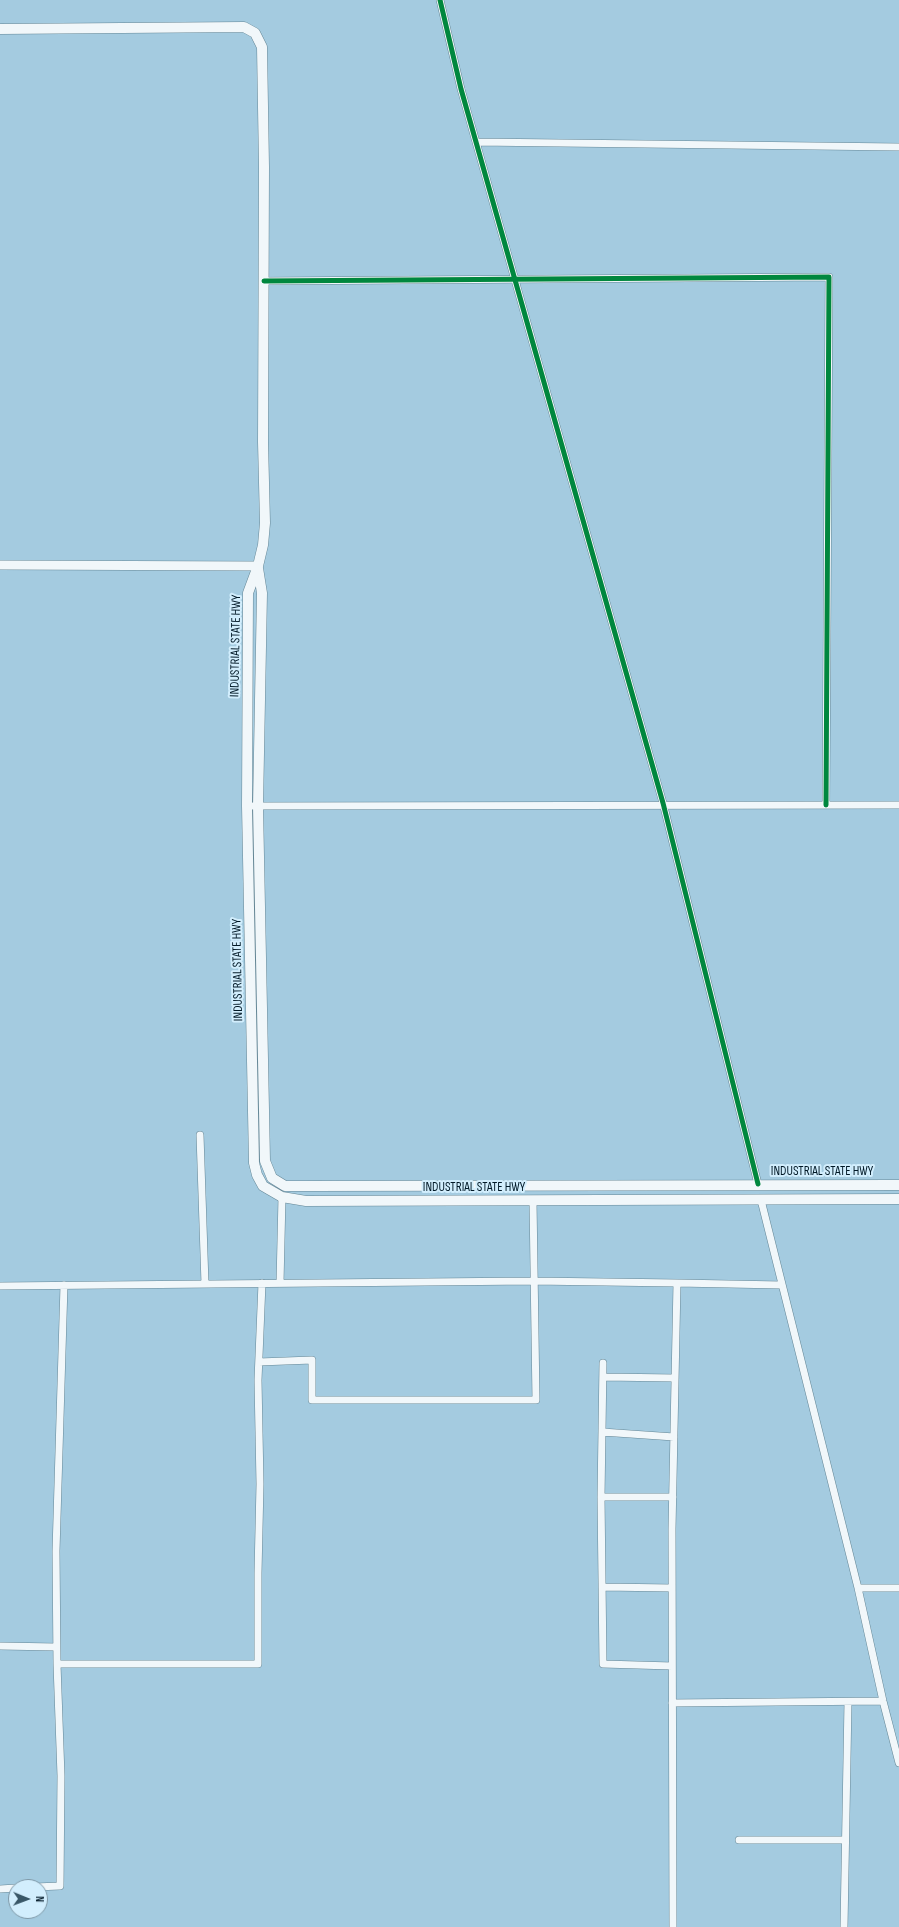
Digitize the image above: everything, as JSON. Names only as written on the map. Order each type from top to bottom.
[{"type":"main road","points":[[0,29],[244,27],[255,33],[262,47],[264,167],[265,523],[263,544],[258,566]]},
{"type":"main road","name":"INDUSTRIAL STATE HWY","points":[[258,566],[262,593],[258,806],[265,1161],[272,1178],[285,1186],[758,1184],[899,1185]]},
{"type":"main road","name":"INDUSTRIAL STATE HWY","points":[[258,566],[248,593],[247,806],[254,1163],[257,1175],[263,1186],[282,1197],[306,1201],[899,1199]]},
{"type":"main road","points":[[692,1185],[692,1200]]},
{"type":"main road","points":[[830,1185],[830,1199]]},
{"type":"street","points":[[440,0],[461,89],[516,278],[664,806],[758,1184]]},
{"type":"street","points":[[476,142],[899,147]]},
{"type":"street","points":[[264,281],[516,278],[829,277],[826,805]]},
{"type":"street","points":[[0,565],[258,566]]},
{"type":"street","points":[[247,806],[899,805]]},
{"type":"street","points":[[200,1135],[205,1284]]},
{"type":"street","points":[[280,1283],[282,1197]]},
{"type":"street","points":[[761,1200],[781,1285],[858,1588],[883,1701],[899,1763]]},
{"type":"street","points":[[259,1362],[312,1360],[312,1400],[536,1400],[533,1282],[533,1201]]},
{"type":"street","points":[[0,1286],[533,1282],[781,1285]]},
{"type":"street","points":[[673,1927],[672,1588],[677,1283]]},
{"type":"street","points":[[57,1664],[258,1664],[260,1484],[259,1362],[262,1284]]},
{"type":"street","points":[[48,1886],[60,1886],[61,1776],[56,1647],[56,1551],[64,1285]]},
{"type":"street","points":[[603,1362],[601,1497],[603,1664],[672,1666]]},
{"type":"street","points":[[603,1377],[675,1378]]},
{"type":"street","points":[[602,1432],[674,1437]]},
{"type":"street","points":[[601,1497],[673,1497]]},
{"type":"street","points":[[602,1587],[672,1588]]},
{"type":"street","points":[[858,1588],[899,1588]]},
{"type":"street","points":[[0,1646],[56,1647]]},
{"type":"street","points":[[672,1703],[883,1701]]},
{"type":"street","points":[[844,1927],[848,1702]]},
{"type":"street","points":[[739,1840],[846,1840]]},
{"type":"cycle path","points":[[440,0],[461,89],[663,803],[758,1184]]},
{"type":"cycle path","points":[[264,281],[829,277],[826,805]]}]
